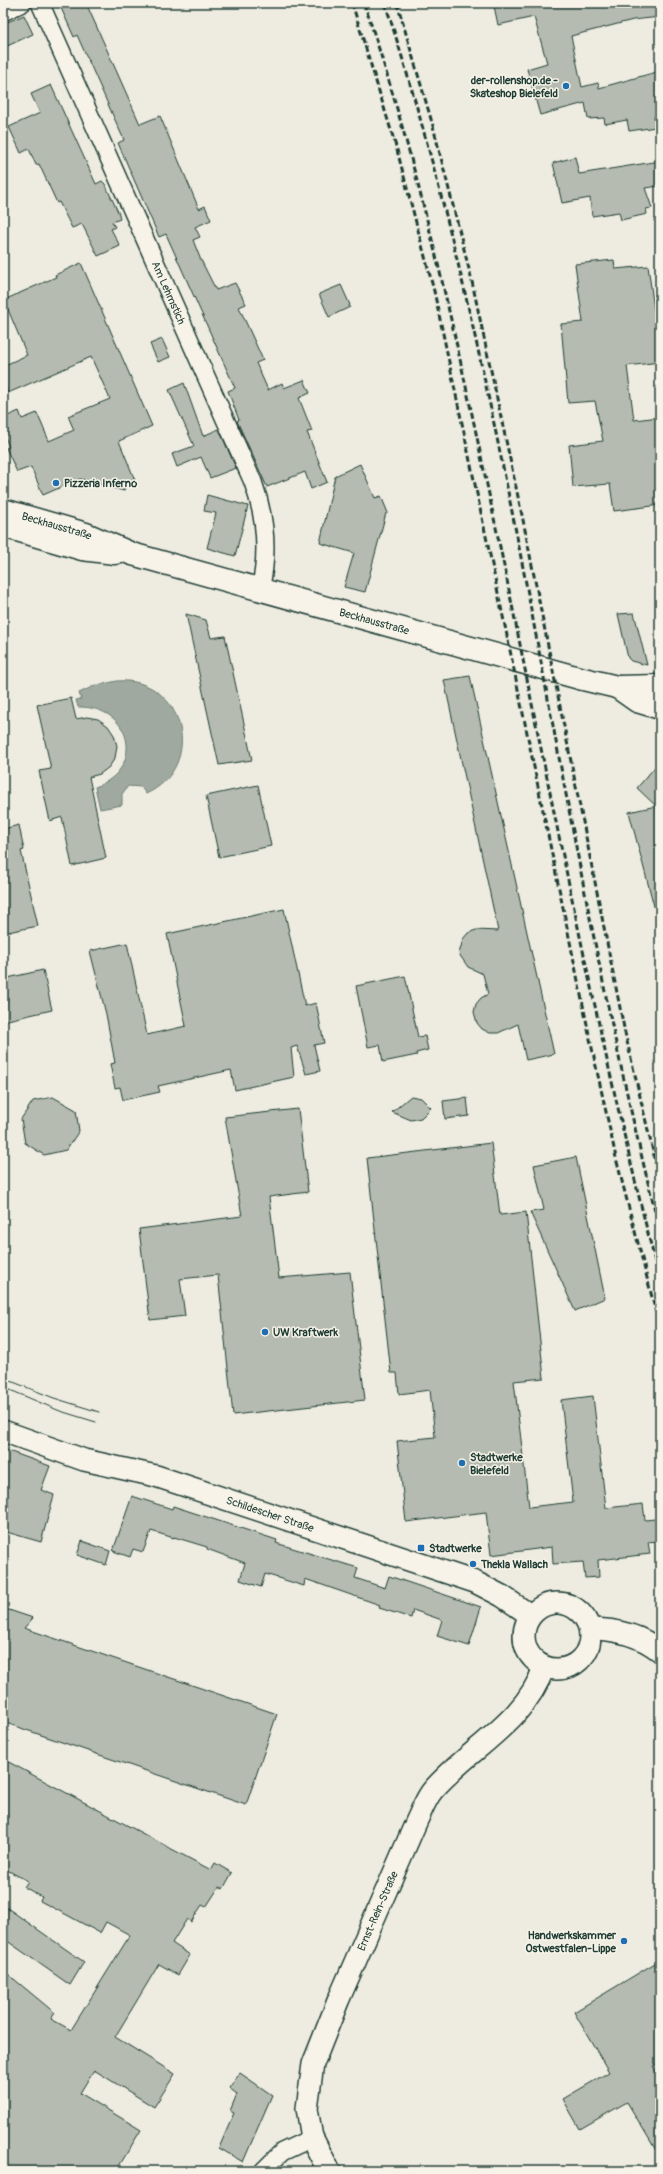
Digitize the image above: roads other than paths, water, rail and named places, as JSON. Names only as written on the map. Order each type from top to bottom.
[{"type":"main road","name":"Beckhausstraße","points":[[3,510],[86,534],[132,554],[616,687],[637,700],[660,708]]},
{"type":"main road","name":"Beckhausstraße","points":[[3,526],[82,549],[132,554]]},
{"type":"main road","name":"Beckhausstraße","points":[[616,687],[660,686]]},
{"type":"main road","points":[[312,2138],[329,2171]]},
{"type":"street","points":[[3,12],[22,3]]},
{"type":"street","name":"Am Lehmstich","points":[[40,3],[253,482],[264,522],[267,540],[264,574],[260,590]]},
{"type":"street","name":"Schildescher Straße","points":[[3,1431],[84,1460],[156,1476],[475,1582],[507,1599],[530,1615]]},
{"type":"street","points":[[563,1603],[579,1611],[586,1618],[590,1630],[587,1651],[579,1661],[568,1667],[556,1670],[544,1667],[533,1660],[526,1650],[523,1638],[524,1626],[530,1615],[545,1604],[563,1603]]},
{"type":"street","points":[[590,1630],[613,1631],[634,1636],[660,1651]]},
{"type":"street","name":"Ernst-Rein-Straße","points":[[312,2138],[307,2108],[313,2064],[338,2001],[417,1820],[432,1791],[458,1764],[508,1722],[521,1707],[540,1677],[544,1667]]},
{"type":"street","points":[[264,2171],[282,2152],[312,2138]]},
{"type":"tram line","points":[[3,1378],[54,1398],[99,1412]]},
{"type":"tram line","points":[[3,1387],[60,1411],[96,1422]]},
{"type":"railway","points":[[352,3],[397,150],[434,291],[590,1039],[617,1162],[660,1328]]},
{"type":"railway","points":[[364,3],[408,147],[445,292],[493,512],[598,1021],[638,1195],[660,1281]]},
{"type":"railway","points":[[385,3],[430,154],[468,306],[532,614],[591,923],[623,1077],[660,1230]]},
{"type":"railway","points":[[397,3],[433,126],[471,277],[523,520],[625,1033],[660,1181]]},
{"type":"place","name":"der-rollenshop.de - Skateshop Bielefeld","points":[[566,86]]},
{"type":"place","name":"Pizzeria Inferno","points":[[56,483]]},
{"type":"place","name":"UW Kraftwerk","points":[[265,1332]]},
{"type":"place","name":"Stadtwerke Bielefeld","points":[[462,1463]]},
{"type":"place","name":"Stadtwerke","points":[[421,1548]]},
{"type":"place","name":"Thekla Wallach","points":[[473,1564]]},
{"type":"place","name":"Handwerkskammer Ostwestfalen-Lippe","points":[[624,1941]]}]
